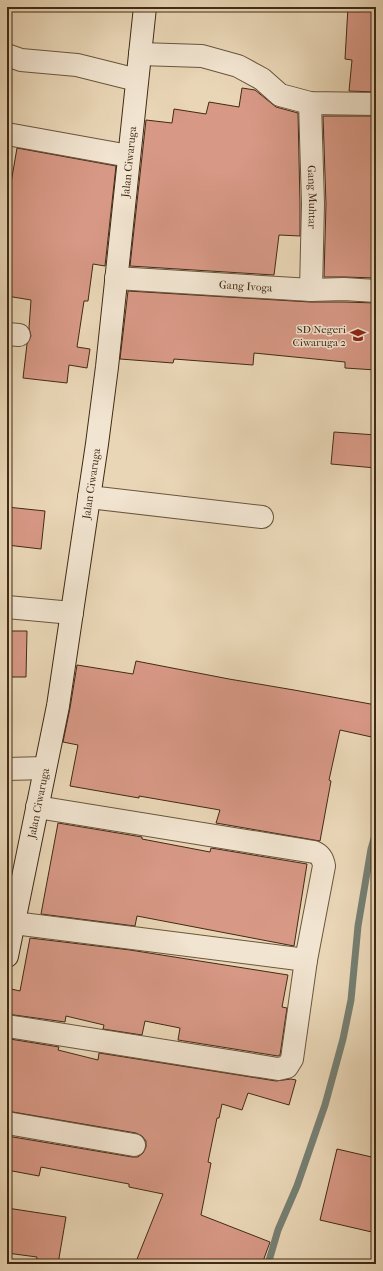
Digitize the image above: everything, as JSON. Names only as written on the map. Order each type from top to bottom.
[{"type":"street","name":"Jalan Ciwaruga","points":[[7,956],[58,706],[97,444],[107,367],[145,7]]},
{"type":"street","points":[[140,54],[202,56],[238,66],[262,79],[280,95],[310,103],[376,104]]},
{"type":"street","points":[[7,55],[21,60],[77,65],[137,80]]},
{"type":"street","name":"Gang Muhtar","points":[[310,103],[313,204],[311,290]]},
{"type":"street","points":[[7,134],[129,156]]},
{"type":"street","name":"Gang Ivoga","points":[[116,278],[311,290],[344,289],[376,291]]},
{"type":"street","points":[[88,497],[262,516]]},
{"type":"street","points":[[7,607],[72,613]]},
{"type":"street","points":[[7,769],[45,768]]},
{"type":"street","points":[[7,1026],[282,1069],[290,1064],[292,1059],[306,960],[324,866],[323,859],[319,854],[314,852],[37,807]]},
{"type":"street","points":[[14,923],[306,960]]},
{"type":"street","points":[[7,1123],[134,1145]]},
{"type":"building","points":[[348,7],[375,7],[374,38],[376,38],[376,92],[349,91],[352,60],[345,59]]},
{"type":"building","points":[[242,88],[255,90],[276,107],[298,113],[300,236],[279,235],[274,275],[130,266],[146,120],[172,123],[174,109],[206,114],[209,102],[239,107]]},
{"type":"building","points":[[323,116],[376,116],[376,278],[324,277],[326,204]]},
{"type":"building","points":[[17,148],[116,166],[105,266],[93,264],[88,301],[84,301],[77,347],[90,349],[87,368],[69,365],[67,383],[23,378],[27,344],[31,336],[29,328],[31,300],[7,296],[7,182],[11,183]]},
{"type":"building","points":[[128,291],[310,302],[376,303],[376,370],[345,368],[345,362],[254,353],[253,365],[174,359],[173,363],[120,359]]},
{"type":"building","points":[[334,432],[376,435],[376,468],[331,464]]},
{"type":"building","points":[[7,507],[45,511],[41,549],[7,545]]},
{"type":"building","points":[[7,631],[27,631],[26,677],[7,677]]},
{"type":"building","points":[[136,661],[376,705],[376,738],[340,730],[329,780],[331,781],[320,841],[216,823],[220,810],[70,786],[78,745],[63,742],[77,665],[133,674]]},
{"type":"building","points":[[58,823],[142,837],[142,839],[210,852],[211,848],[307,864],[294,946],[137,916],[135,926],[41,914]]},
{"type":"building","points":[[30,938],[130,950],[288,975],[282,1007],[287,1008],[280,1055],[278,1056],[178,1040],[180,1028],[145,1021],[142,1035],[103,1029],[104,1025],[66,1016],[65,1022],[7,1014],[7,988],[20,991]]},
{"type":"building","points":[[10,1039],[59,1047],[58,1050],[98,1060],[99,1053],[276,1081],[291,1079],[296,1080],[289,1105],[248,1093],[242,1110],[222,1104],[219,1118],[217,1118],[208,1162],[211,1163],[201,1215],[270,1242],[262,1264],[135,1264],[163,1194],[129,1187],[129,1184],[41,1167],[39,1176],[7,1170],[7,1136],[132,1157],[138,1157],[143,1153],[146,1147],[146,1141],[142,1136],[136,1133],[7,1111],[7,1052]]},
{"type":"building","points":[[337,1149],[376,1158],[376,1233],[320,1220]]},
{"type":"building","points":[[7,1208],[66,1217],[58,1264],[36,1264],[37,1257],[7,1253]]},
{"type":"waterway","points":[[268,1264],[278,1230],[297,1186],[325,1105],[343,1039],[351,1000],[358,926],[371,849],[376,832]]},
{"type":"place","name":"SD Negeri Ciwaruga 2","points":[[358,335]]}]
